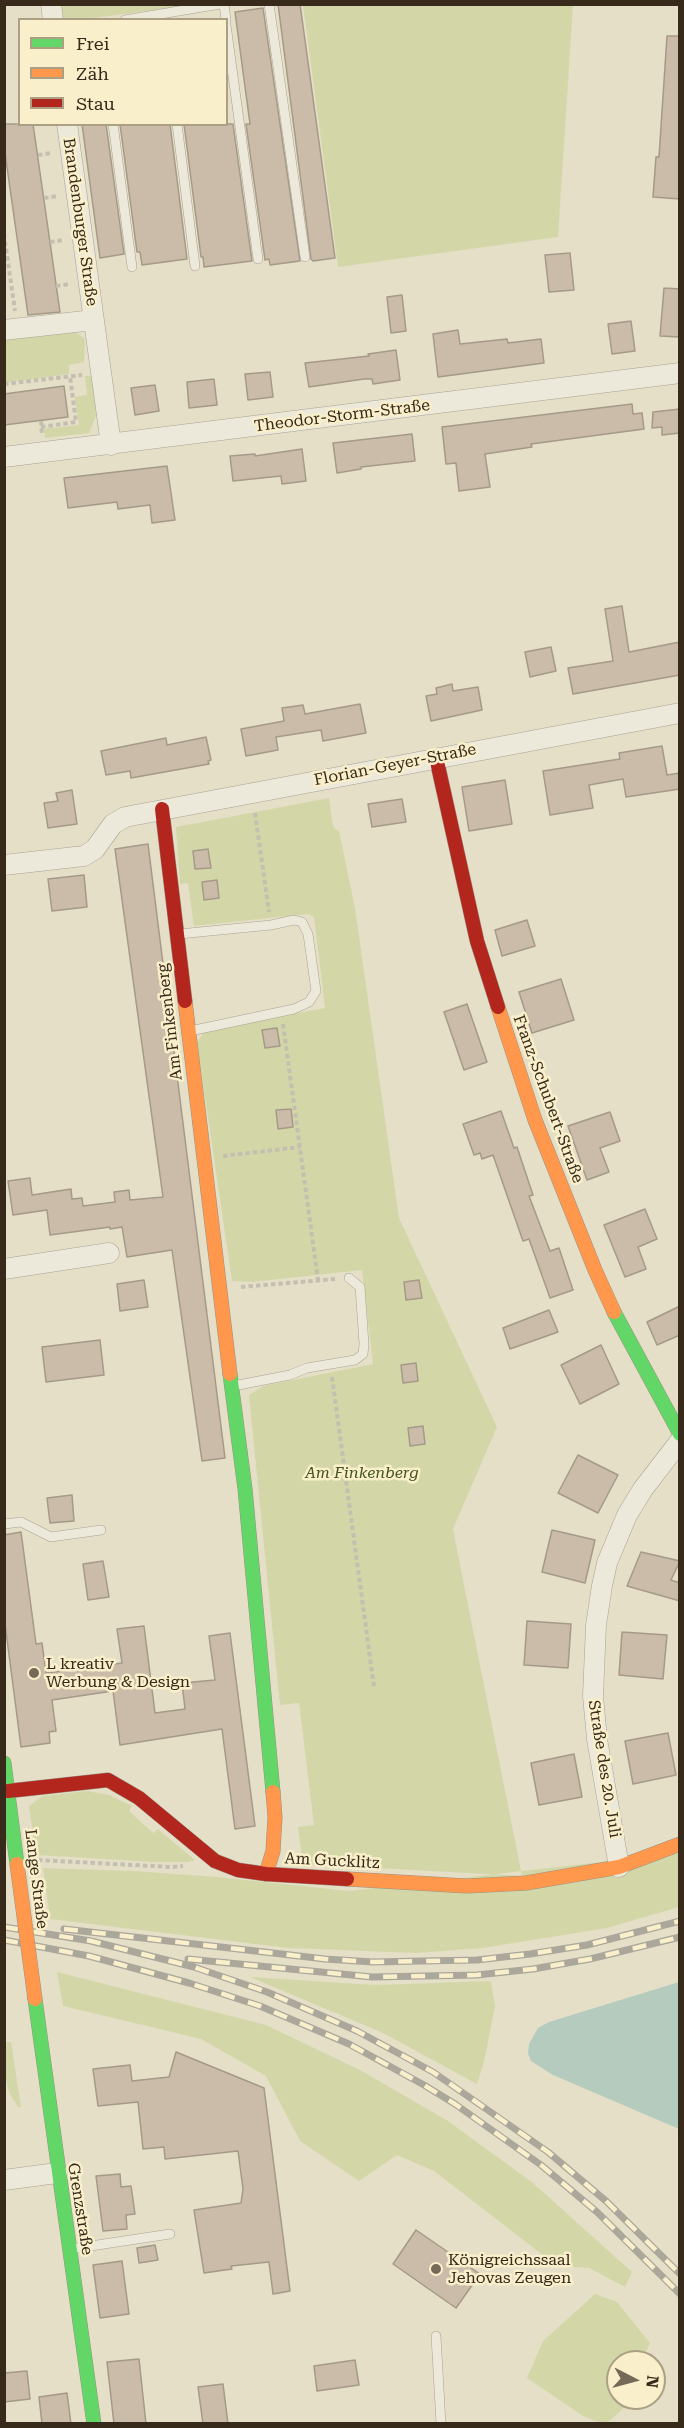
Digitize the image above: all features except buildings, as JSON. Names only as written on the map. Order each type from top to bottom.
[{"type":"street","name":"Brandenburger Straße","points":[[67,126],[111,445]]},
{"type":"street","name":"Brandenburger Straße","points":[[11,330],[94,320]]},
{"type":"street","name":"Theodor-Storm-Straße","points":[[4,457],[680,373]]},
{"type":"street","name":"Florian-Geyer-Straße","points":[[4,865],[84,856],[95,849],[113,824],[125,817],[680,713]]},
{"type":"street","name":"Franz-Schubert-Straße","points":[[436,757],[477,941],[535,1120],[595,1270],[616,1316],[680,1434]]},
{"type":"street","name":"Am Finkenberg","points":[[162,809],[245,1489],[275,1816],[273,1851],[267,1874]]},
{"type":"street","points":[[4,1269],[109,1253]]},
{"type":"street","name":"Straße des 20. Juli","points":[[619,1866],[594,1713],[593,1669],[602,1586],[607,1563],[627,1515],[643,1489],[680,1441]]},
{"type":"street","name":"Lange Straße","points":[[4,1763],[35,1999]]},
{"type":"street","name":"Am Gucklitz","points":[[8,1791],[108,1780],[139,1798],[215,1862],[238,1870],[267,1874],[467,1886],[526,1883],[619,1866],[680,1844]]},
{"type":"street","name":"Grenzstraße","points":[[35,1999],[57,2174],[70,2249],[94,2424]]},
{"type":"street","points":[[4,2180],[57,2174]]},
{"type":"lane","points":[[144,18],[222,4]]},
{"type":"lane","points":[[270,4],[305,257]]},
{"type":"lane","points":[[228,40],[258,259]]},
{"type":"lane","points":[[113,126],[132,267]]},
{"type":"lane","points":[[177,126],[195,266]]},
{"type":"lane","points":[[176,934],[271,925],[294,920],[302,922],[308,934],[316,991],[309,1002],[294,1009],[188,1032]]},
{"type":"lane","points":[[232,1386],[290,1375],[307,1368],[355,1360],[363,1354],[360,1287],[349,1278]]},
{"type":"lane","points":[[4,1524],[21,1522],[51,1537],[101,1530]]},
{"type":"lane","points":[[70,2249],[170,2234]]},
{"type":"lane","points":[[436,2336],[441,2424]]},
{"type":"path","points":[[4,234],[11,330]]},
{"type":"path","points":[[4,384],[101,372]]},
{"type":"path","points":[[40,421],[41,427],[76,422],[70,376]]},
{"type":"path","points":[[252,792],[271,925]]},
{"type":"path","points":[[281,1012],[318,1280]]},
{"type":"path","points":[[203,1158],[300,1147]]},
{"type":"path","points":[[220,1289],[349,1278]]},
{"type":"path","points":[[330,1364],[374,1686]]},
{"type":"path","points":[[17,1864],[35,1860],[172,1867],[215,1862]]},
{"type":"green space","points":[[61,5],[193,5],[93,18],[63,18]]},
{"type":"green space","points":[[303,5],[573,5],[558,237],[338,267]]},
{"type":"green space","points":[[61,329],[75,332],[85,339],[84,362],[69,365],[69,374],[5,383],[4,338]]},
{"type":"green space","points":[[85,376],[93,376],[96,416],[89,433],[45,438],[44,429],[79,425],[75,397],[87,395]]},
{"type":"green space","name":"Am Finkenberg","points":[[329,798],[334,828],[339,831],[355,908],[399,1218],[497,1427],[453,1529],[522,1876],[303,1864],[298,1827],[314,1825],[299,1703],[280,1705],[249,1395],[263,1386],[373,1364],[362,1270],[253,1282],[232,1281],[197,1043],[203,1033],[212,1028],[325,1008],[314,917],[308,914],[194,926],[188,883],[180,884],[176,827]]},
{"type":"green space","points":[[87,1791],[109,1795],[132,1806],[129,1811],[153,1833],[158,1829],[195,1860],[152,1862],[36,1855],[29,1806],[42,1796]]},
{"type":"green space","points":[[679,1853],[679,1907],[607,1928],[483,1948],[416,1953],[288,1948],[50,1919],[43,1868],[217,1877],[349,1891]]},
{"type":"green space","points":[[57,1972],[266,2025],[360,2070],[448,2121],[533,2183],[632,2272],[625,2287],[589,2268],[557,2266],[434,2171],[397,2155],[359,2181],[300,2141],[266,2076],[201,2039],[63,2006]]},
{"type":"green space","points":[[250,1977],[375,1985],[491,1981],[495,2006],[484,2062],[477,2084],[383,2033]]},
{"type":"green space","points":[[5,2042],[11,2042],[21,2107],[18,2107],[9,2092],[5,2075]]},
{"type":"green space","points":[[595,2294],[617,2302],[650,2343],[647,2350],[606,2350],[606,2410],[622,2410],[607,2423],[601,2423],[583,2416],[527,2378],[543,2341]]},
{"type":"shaded area","points":[[679,1982],[679,2129],[553,2075],[531,2061],[528,2054],[529,2044],[538,2028],[549,2022]]},
{"type":"railway","points":[[64,1929],[325,1959],[373,1962],[477,1960],[530,1954],[587,1945],[680,1921]]},
{"type":"railway","points":[[4,1927],[91,1941],[194,1967],[267,1992],[357,2031],[433,2072],[548,2152],[606,2201],[680,2274]]},
{"type":"railway","points":[[188,1959],[372,1977],[477,1975],[533,1969],[590,1959],[680,1937]]},
{"type":"railway","points":[[4,1940],[89,1956],[189,1983],[260,2006],[349,2044],[455,2104],[541,2165],[597,2212],[680,2294]]},
{"type":"traffic: fast","points":[[614,1312],[680,1434]]},
{"type":"traffic: fast","points":[[230,1374],[245,1489],[273,1792]]},
{"type":"traffic: fast","points":[[4,1763],[17,1864]]},
{"type":"traffic: fast","points":[[35,1999],[94,2424]]},
{"type":"traffic: slow","points":[[185,1001],[230,1374]]},
{"type":"traffic: slow","points":[[498,1007],[535,1120],[614,1312]]},
{"type":"traffic: slow","points":[[266,1874],[273,1851],[275,1817],[273,1792]]},
{"type":"traffic: slow","points":[[347,1879],[467,1886],[526,1883],[619,1867],[680,1844]]},
{"type":"traffic: slow","points":[[17,1864],[35,1999]]},
{"type":"traffic: jam","points":[[436,757],[477,941],[498,1007]]},
{"type":"traffic: jam","points":[[162,809],[185,1001]]},
{"type":"traffic: jam","points":[[8,1791],[108,1780],[139,1798],[215,1861],[238,1870],[266,1874],[347,1879]]},
{"type":"place","name":"L kreativ Werbung & Design","points":[[34,1673]]},
{"type":"place","name":"Königreichssaal Jehovas Zeugen","points":[[436,2269]]}]
